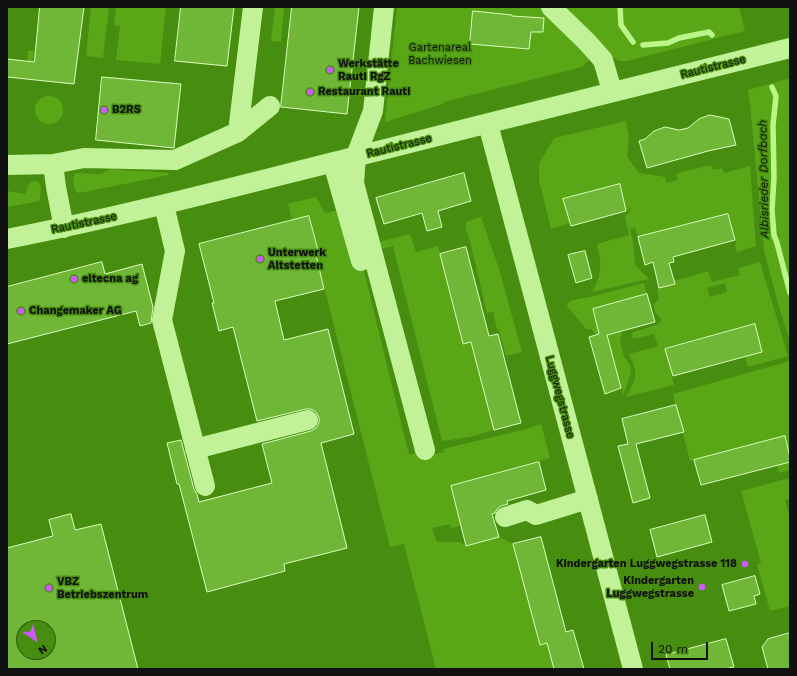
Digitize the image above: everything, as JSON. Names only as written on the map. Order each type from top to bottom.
[{"type":"street","points":[[238,132],[253,7]]},
{"type":"street","points":[[384,7],[373,111],[356,156],[354,183],[426,450]]},
{"type":"street","points":[[551,7],[603,60],[612,91]]},
{"type":"street","name":"Rautistrasse","points":[[7,239],[64,228],[164,205],[488,124],[612,91],[790,48]]},
{"type":"street","points":[[10,162],[54,164],[84,158],[175,160],[238,132],[270,106]]},
{"type":"street","name":"Luggwegstrasse","points":[[488,124],[633,669]]},
{"type":"street","points":[[333,163],[361,261]]},
{"type":"street","points":[[54,164],[56,187],[64,228]]},
{"type":"street","points":[[164,205],[175,251],[162,320],[204,486]]},
{"type":"street","points":[[195,449],[308,420]]},
{"type":"street","points":[[505,517],[527,510],[536,515],[588,499]]},
{"type":"green space","points":[[91,7],[109,7],[103,58],[86,56]]},
{"type":"green space","points":[[116,7],[166,7],[160,64],[116,60],[120,26],[114,25]]},
{"type":"green space","points":[[275,7],[284,7],[281,42],[271,41]]},
{"type":"green space","name":"Gartenareal Bachwiesen","points":[[397,7],[543,7],[589,56],[589,60],[582,67],[444,102],[443,104],[385,122]]},
{"type":"green space","points":[[560,7],[739,7],[745,31],[627,61],[619,61],[612,57]]},
{"type":"green space","points":[[28,51],[34,51],[30,80],[25,80]]},
{"type":"green space","points":[[790,78],[790,293],[777,244],[776,246],[790,296],[790,341],[778,304],[764,250],[748,90]]},
{"type":"green space","points":[[49,96],[55,97],[59,100],[62,104],[62,116],[59,120],[55,123],[49,124],[43,123],[39,120],[36,116],[35,110],[36,104],[39,100],[43,97]]},
{"type":"green space","points":[[626,121],[629,136],[627,157],[639,173],[665,177],[667,183],[678,180],[676,174],[678,173],[711,165],[713,170],[722,168],[724,173],[750,166],[756,246],[737,252],[728,214],[638,237],[635,228],[630,229],[635,265],[649,279],[592,292],[598,280],[600,269],[600,257],[597,244],[629,235],[625,217],[632,208],[626,211],[620,185],[563,199],[570,223],[551,229],[539,180],[539,164],[554,138]]},
{"type":"green space","points":[[111,169],[168,173],[169,175],[79,193],[75,191],[73,181],[75,173],[101,174]]},
{"type":"green space","points":[[33,181],[38,182],[41,188],[40,200],[7,207],[7,191],[25,194],[29,184]]},
{"type":"green space","points":[[316,197],[325,213],[339,210],[363,267],[409,455],[419,452],[420,458],[444,452],[443,449],[541,424],[550,458],[451,486],[461,526],[451,528],[450,524],[432,528],[437,542],[459,542],[467,546],[499,537],[513,544],[547,643],[554,669],[436,669],[404,544],[390,547],[316,255],[319,254],[310,216],[292,220],[288,204]]},
{"type":"green space","points":[[481,217],[499,269],[522,352],[506,356],[493,312],[487,313],[466,230],[466,222]]},
{"type":"green space","points":[[410,234],[416,252],[438,246],[462,344],[471,342],[494,430],[470,437],[442,441],[393,246],[380,249],[379,242]]},
{"type":"green space","points":[[760,262],[788,356],[748,367],[745,357],[762,352],[754,324],[665,348],[674,385],[626,397],[633,385],[635,376],[634,367],[629,354],[658,346],[654,334],[633,339],[631,333],[659,324],[661,319],[655,312],[654,304],[659,299],[657,289],[673,279],[678,280],[708,271],[712,282],[740,275],[738,268]],"holes":[[[725,283],[727,292],[710,297],[707,288]]]},
{"type":"green space","points":[[644,283],[647,294],[593,309],[599,334],[596,335],[591,329],[586,329],[567,306],[572,300],[590,297]]},
{"type":"green space","points":[[622,331],[620,341],[624,357],[630,365],[631,373],[623,396],[607,335]]},
{"type":"green space","points":[[790,361],[790,457],[784,436],[690,461],[673,394]]},
{"type":"green space","points":[[790,462],[790,470],[779,473],[777,465]]},
{"type":"green space","points":[[790,478],[790,499],[785,500],[790,518],[790,606],[770,611],[757,564],[761,563],[741,491]]},
{"type":"building","points":[[40,7],[84,7],[74,84],[7,77],[7,59],[34,62]]},
{"type":"building","points":[[181,7],[234,7],[227,66],[175,61]]},
{"type":"building","points":[[292,7],[359,7],[347,114],[281,107]]},
{"type":"building","points":[[473,11],[544,18],[543,32],[531,32],[529,49],[470,44]]},
{"type":"building","points":[[102,77],[181,84],[174,148],[96,140]]},
{"type":"building","points":[[710,115],[729,119],[736,145],[647,168],[639,141],[645,139],[654,131],[665,127],[679,130],[688,128],[699,119]]},
{"type":"building","points":[[464,173],[471,201],[438,211],[442,227],[427,231],[422,213],[384,224],[376,198]]},
{"type":"building","points":[[620,184],[626,211],[571,226],[563,199]]},
{"type":"building","points":[[728,214],[735,240],[673,257],[674,262],[669,263],[675,284],[659,288],[653,262],[645,265],[638,237]]},
{"type":"building","points":[[309,216],[319,254],[316,255],[324,289],[275,301],[284,340],[328,329],[354,434],[321,443],[347,548],[284,564],[285,571],[207,592],[167,443],[181,440],[199,502],[272,483],[262,444],[311,431],[316,428],[319,423],[319,418],[316,412],[311,409],[306,409],[257,421],[233,327],[219,331],[212,303],[214,303],[199,244]]},
{"type":"building","points":[[466,247],[489,336],[498,334],[521,423],[494,430],[471,342],[463,344],[440,254]]},
{"type":"building","points":[[585,251],[592,278],[576,283],[568,255]]},
{"type":"building","points":[[102,262],[105,274],[142,264],[153,307],[151,323],[140,326],[136,311],[7,344],[7,287]]},
{"type":"building","points":[[647,294],[655,322],[607,335],[621,388],[605,394],[589,337],[599,334],[593,309]]},
{"type":"building","points":[[755,324],[762,352],[673,376],[665,349]]},
{"type":"building","points":[[676,405],[684,432],[636,444],[650,498],[633,503],[618,446],[628,444],[622,419]]},
{"type":"building","points":[[785,436],[790,462],[701,485],[694,460]]},
{"type":"building","points":[[539,462],[546,490],[507,501],[508,504],[501,506],[495,513],[492,514],[499,537],[466,546],[451,486]]},
{"type":"building","name":"VBZ Betriebszentrum","points":[[71,514],[75,530],[101,524],[138,669],[7,669],[7,548],[53,536],[49,520]]},
{"type":"building","points":[[705,515],[712,542],[657,557],[650,530]]},
{"type":"building","points":[[541,537],[566,632],[573,630],[584,669],[554,669],[547,643],[540,645],[513,544]]},
{"type":"building","points":[[755,576],[760,594],[754,596],[756,604],[729,611],[722,585]]},
{"type":"building","points":[[790,633],[790,669],[768,669],[762,647],[768,639]]},
{"type":"building","points":[[726,639],[734,667],[725,669],[670,669],[666,655]]},
{"type":"waterway","name":"Albisrieder Dorfbach","points":[[620,7],[621,25],[633,42]]},
{"type":"waterway","name":"Albisrieder Dorfbach","points":[[643,45],[668,43],[679,38],[709,32],[712,35]]},
{"type":"waterway","name":"Albisrieder Dorfbach","points":[[772,87],[776,96],[773,125],[774,178],[772,210],[774,235],[790,293]]},
{"type":"place","name":"Werkstätte Rauti RgZ","points":[[330,70]]},
{"type":"place","name":"Restaurant Rauti","points":[[310,92]]},
{"type":"place","name":"B2RS","points":[[104,110]]},
{"type":"place","name":"Unterwerk Altstetten","points":[[260,259]]},
{"type":"place","name":"eltecna ag","points":[[74,279]]},
{"type":"place","name":"Changemaker AG","points":[[21,311]]},
{"type":"place","name":"Kindergarten Luggwegstrasse 118","points":[[745,564]]},
{"type":"place","name":"Kindergarten Luggwegstrasse","points":[[702,587]]},
{"type":"place","name":"VBZ Betriebszentrum","points":[[49,588]]}]
